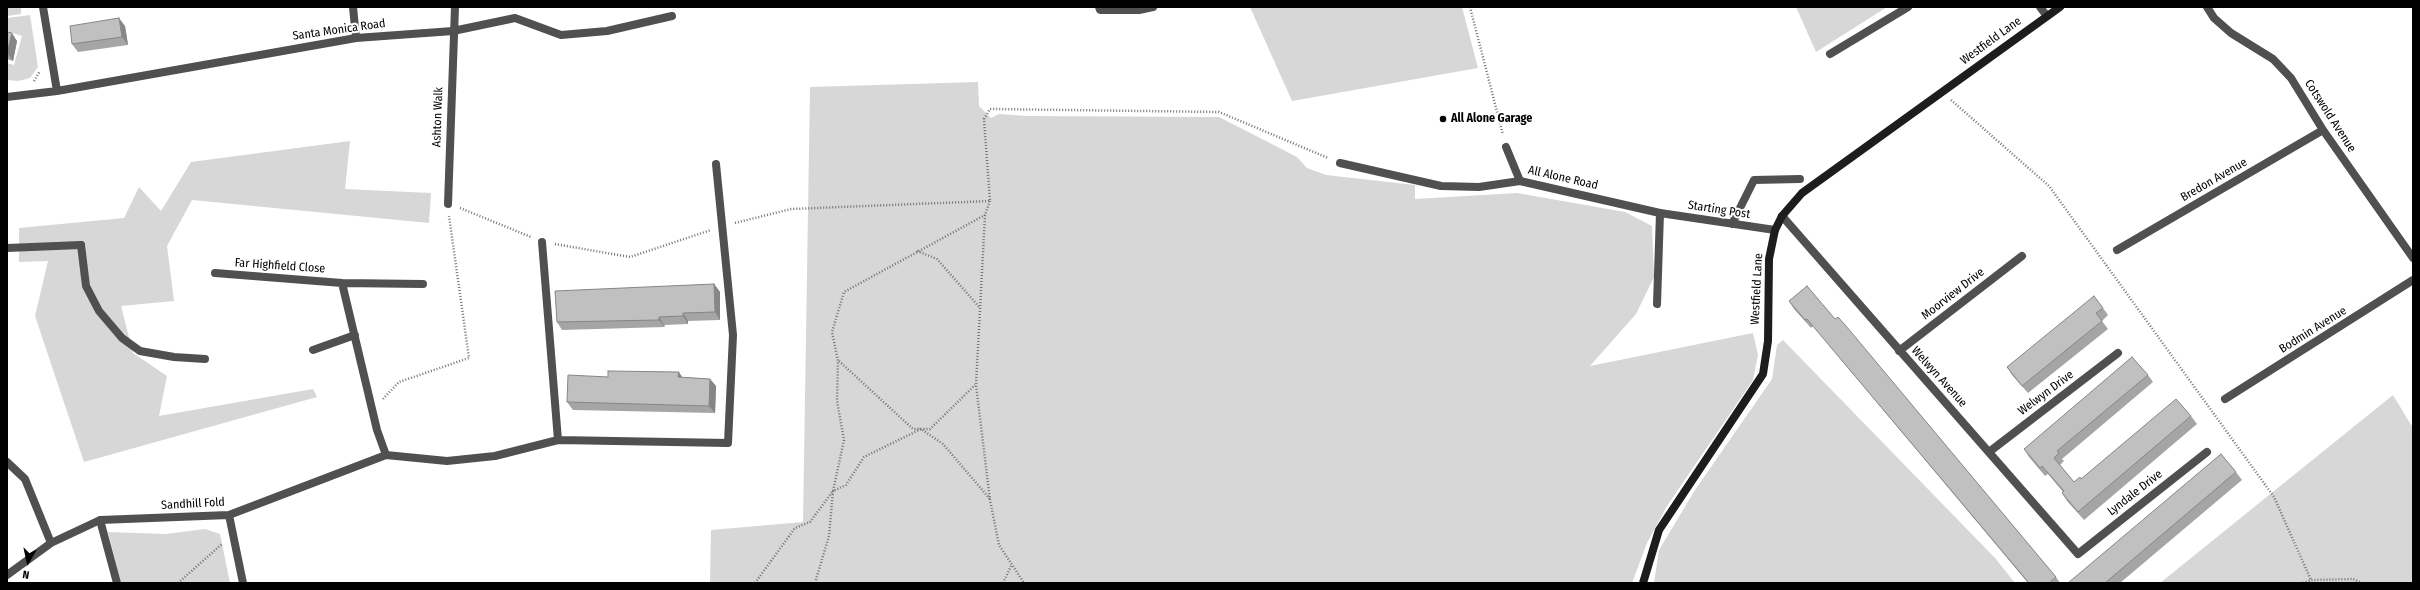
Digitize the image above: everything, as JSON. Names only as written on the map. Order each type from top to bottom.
[{"type":"street","points":[[43,7],[57,91]]},
{"type":"street","points":[[353,7],[356,38]]},
{"type":"street","name":"Ashton Walk","points":[[448,204],[455,7]]},
{"type":"street","points":[[1099,7],[1100,10],[1139,10],[1152,7]]},
{"type":"street","points":[[1830,54],[1908,7]]},
{"type":"street","points":[[2040,7],[2047,16]]},
{"type":"street","name":"Westfield Lane","points":[[1643,583],[1659,530],[1763,374],[1768,341],[1769,259],[1775,230],[1782,216],[1802,193],[2060,7]]},
{"type":"street","name":"Cotswold Avenue","points":[[2207,7],[2214,18],[2231,33],[2273,59],[2291,78],[2323,130],[2413,258]]},
{"type":"street","name":"Santa Monica Road","points":[[7,97],[57,91],[356,38],[453,31],[515,18],[562,35],[607,31],[672,16]]},
{"type":"street","name":"Bredon Avenue","points":[[2117,250],[2323,130]]},
{"type":"street","name":"All Alone Road","points":[[1506,147],[1520,181],[1660,213]]},
{"type":"street","points":[[1340,163],[1441,186],[1479,187],[1520,181]]},
{"type":"street","points":[[342,283],[377,430],[386,455],[447,461],[495,456],[558,440],[728,443],[733,335],[716,164]]},
{"type":"street","points":[[1732,224],[1754,180],[1800,179]]},
{"type":"street","points":[[1656,304],[1660,213]]},
{"type":"street","name":"Starting Post","points":[[1660,213],[1775,230]]},
{"type":"street","name":"Welwyn Avenue","points":[[1782,216],[2078,554]]},
{"type":"street","points":[[542,242],[558,440]]},
{"type":"street","points":[[7,248],[81,245],[86,286],[99,311],[122,338],[140,351],[174,357],[205,359]]},
{"type":"street","name":"Moorview Drive","points":[[1899,351],[2022,256]]},
{"type":"street","name":"Far Highfield Close","points":[[215,273],[342,283],[423,284]]},
{"type":"street","name":"Bodmin Avenue","points":[[2225,400],[2413,280]]},
{"type":"street","points":[[313,350],[355,335]]},
{"type":"street","name":"Welwyn Drive","points":[[1989,452],[2118,353]]},
{"type":"street","name":"Lyndale Drive","points":[[2078,554],[2207,452]]},
{"type":"street","name":"Sandhill Fold","points":[[7,575],[52,543],[100,520],[229,515],[386,455]]},
{"type":"street","points":[[7,462],[25,479],[52,543]]},
{"type":"street","points":[[229,515],[243,583]]},
{"type":"street","points":[[100,520],[117,583]]},
{"type":"path","points":[[1470,7],[1506,147]]},
{"type":"path","points":[[30,82],[36,80],[42,67]]},
{"type":"path","points":[[1942,92],[2048,186],[2274,497],[2311,580]]},
{"type":"path","points":[[1024,583],[1011,565],[999,544],[990,500],[976,385],[985,214],[990,201],[984,119],[990,109],[1219,112],[1340,163]]},
{"type":"path","points":[[380,403],[399,382],[469,358],[448,204],[542,242],[630,257],[722,227],[791,208],[990,201]]},
{"type":"path","points":[[816,583],[829,536],[833,491],[844,440],[837,401],[838,361],[832,332],[844,292],[916,250],[985,214]]},
{"type":"path","points":[[916,250],[937,259],[980,308]]},
{"type":"path","points":[[838,361],[913,429],[930,429],[976,385]]},
{"type":"path","points":[[755,583],[795,528],[810,522],[833,491],[846,485],[864,457],[921,429]]},
{"type":"path","points":[[921,429],[943,444],[990,500]]},
{"type":"path","points":[[178,583],[232,535]]},
{"type":"path","points":[[1002,583],[1011,565]]},
{"type":"path","points":[[2303,583],[2311,580],[2353,579],[2362,583]]},
{"type":"shaded area","points":[[7,7],[21,7],[21,14],[7,16]]},
{"type":"shaded area","points":[[1250,7],[1462,7],[1478,68],[1292,101]]},
{"type":"shaded area","points":[[1796,7],[1887,7],[1816,52]]},
{"type":"shaded area","points":[[30,15],[38,67],[30,78],[18,81],[7,80],[7,63],[14,65],[22,36],[7,31],[7,18]]},
{"type":"shaded area","points":[[978,82],[979,106],[991,118],[999,114],[1027,116],[1219,117],[1297,157],[1307,168],[1326,175],[1415,185],[1415,199],[1517,193],[1625,212],[1652,226],[1654,277],[1636,314],[1590,366],[1753,333],[1758,355],[1753,380],[1667,506],[1647,543],[1632,583],[710,583],[711,530],[803,522],[810,87]]},
{"type":"shaded area","points":[[350,141],[345,189],[431,193],[429,223],[192,200],[167,246],[174,301],[121,306],[133,353],[167,376],[159,416],[313,389],[317,397],[84,462],[35,316],[48,261],[19,262],[19,228],[124,218],[139,187],[161,211],[191,162]]},
{"type":"shaded area","points":[[1783,340],[1995,558],[2015,583],[1654,583],[1659,550],[1695,490],[1772,379],[1777,345]]},
{"type":"shaded area","points":[[2393,395],[2413,428],[2413,583],[2160,583]]},
{"type":"shaded area","points":[[205,529],[220,534],[230,583],[121,583],[108,532],[166,534]]},
{"type":"building","points":[[119,18],[122,37],[72,44],[70,26]]},
{"type":"building","points":[[7,32],[12,33],[7,53]]},
{"type":"building","points":[[714,284],[715,312],[683,313],[683,316],[659,317],[659,320],[557,322],[555,291]]},
{"type":"building","points":[[1807,286],[1835,319],[1838,317],[1846,326],[2056,577],[2049,583],[2029,583],[1807,319],[1805,320],[1789,301]]},
{"type":"building","points":[[2094,296],[2103,308],[2096,313],[2102,321],[2022,386],[2007,367]]},
{"type":"building","points":[[2132,357],[2148,375],[2057,451],[2059,453],[2054,458],[2074,482],[2080,477],[2081,479],[2176,399],[2191,416],[2078,512],[2062,493],[2064,491],[2042,466],[2040,468],[2024,449]]},
{"type":"building","points":[[608,371],[679,372],[678,377],[710,379],[709,406],[567,402],[568,375],[608,377]]},
{"type":"building","points":[[2221,454],[2236,472],[2105,583],[2068,583]]},
{"type":"place","name":"All Alone Garage","points":[[1443,119]]}]
